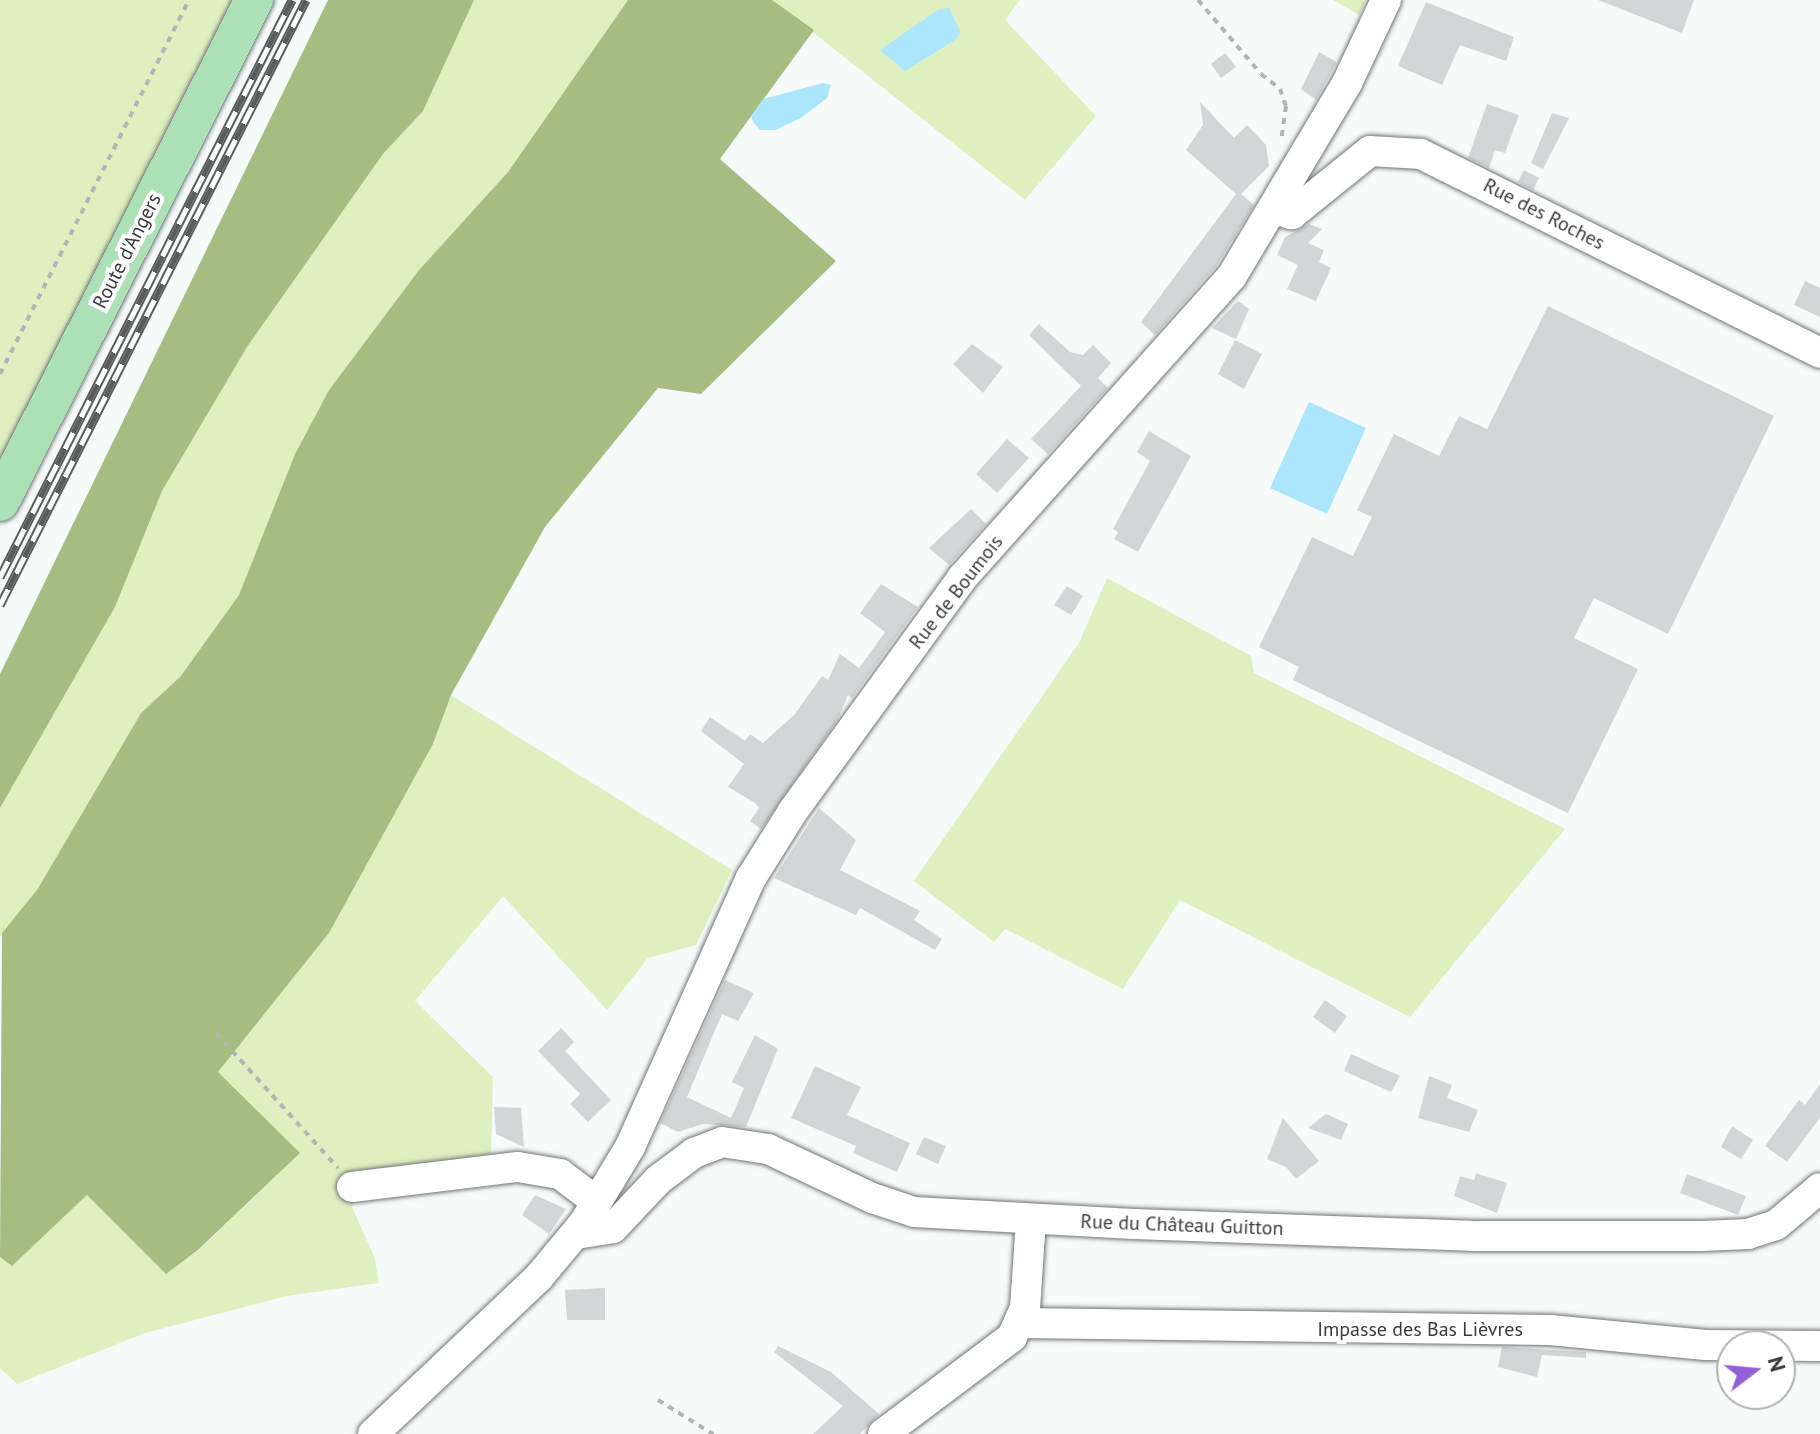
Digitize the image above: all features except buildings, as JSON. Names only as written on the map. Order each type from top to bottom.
[{"type":"main road","name":"Route d'Angers","points":[[0,502],[254,0]]},
{"type":"street","name":"Rue de Boumois","points":[[373,1434],[539,1277],[586,1220],[630,1147],[751,878],[793,811],[962,578],[1232,276],[1347,83],[1386,0]]},
{"type":"street","name":"Rue des Roches","points":[[1274,209],[1292,214],[1370,151],[1421,154],[1820,353]]},
{"type":"street","name":"Rue du Château Guitton","points":[[586,1220],[613,1228],[658,1180],[694,1153],[722,1142],[768,1149],[914,1212],[1031,1219],[1471,1236],[1702,1236],[1748,1234],[1776,1225],[1820,1188]]},
{"type":"street","points":[[352,1187],[518,1167],[560,1174],[586,1220]]},
{"type":"street","points":[[883,1434],[1003,1347],[1020,1323],[1031,1219]]},
{"type":"street","name":"Impasse des Bas Lièvres","points":[[1020,1323],[1550,1330],[1705,1345],[1820,1346]]},
{"type":"path","points":[[0,374],[189,0]]},
{"type":"path","points":[[1198,0],[1280,89],[1286,106],[1281,147]]},
{"type":"path","points":[[216,1033],[322,1147],[352,1187]]},
{"type":"path","points":[[658,1400],[713,1434]]},
{"type":"green space","points":[[0,0],[237,0],[0,473]]},
{"type":"green space","points":[[328,0],[474,0],[423,111],[383,154],[247,347],[162,491],[115,607],[0,808],[0,674]]},
{"type":"green space","points":[[474,0],[628,0],[508,172],[419,270],[329,390],[295,454],[239,595],[180,677],[141,713],[37,890],[0,937],[0,808],[115,607],[162,491],[247,347],[383,154],[423,111]]},
{"type":"green space","points":[[628,0],[772,0],[814,30],[720,159],[836,261],[701,394],[658,388],[545,527],[451,695],[433,744],[329,933],[218,1072],[300,1153],[198,1250],[166,1274],[87,1195],[12,1266],[0,1257],[2,933],[37,890],[141,713],[180,677],[239,595],[295,454],[329,390],[419,270],[508,172]]},
{"type":"green space","points":[[772,0],[1020,0],[1005,20],[1096,116],[1025,200]]},
{"type":"green space","points":[[1333,0],[1366,0],[1359,15]]},
{"type":"green space","points":[[1107,578],[1251,656],[1254,673],[1565,829],[1410,1017],[1180,900],[1123,989],[1005,929],[994,942],[914,881],[1079,643]]},
{"type":"green space","points":[[451,695],[732,870],[696,945],[648,958],[607,1010],[503,896],[415,1001],[493,1077],[491,1161],[361,1178],[352,1207],[374,1256],[379,1283],[287,1296],[145,1333],[17,1384],[0,1368],[0,1257],[12,1266],[87,1195],[166,1273],[199,1250],[299,1154],[218,1072],[329,933],[433,744]]},
{"type":"water","points":[[949,8],[961,33],[955,40],[905,71],[880,50],[939,9]]},
{"type":"water","points":[[823,83],[831,85],[827,98],[801,118],[775,130],[760,130],[753,122],[751,116],[763,99]]},
{"type":"water","points":[[1309,402],[1366,428],[1327,514],[1270,488]]},
{"type":"railway","points":[[0,577],[292,0]]},
{"type":"railway","points":[[0,605],[306,0]]}]
